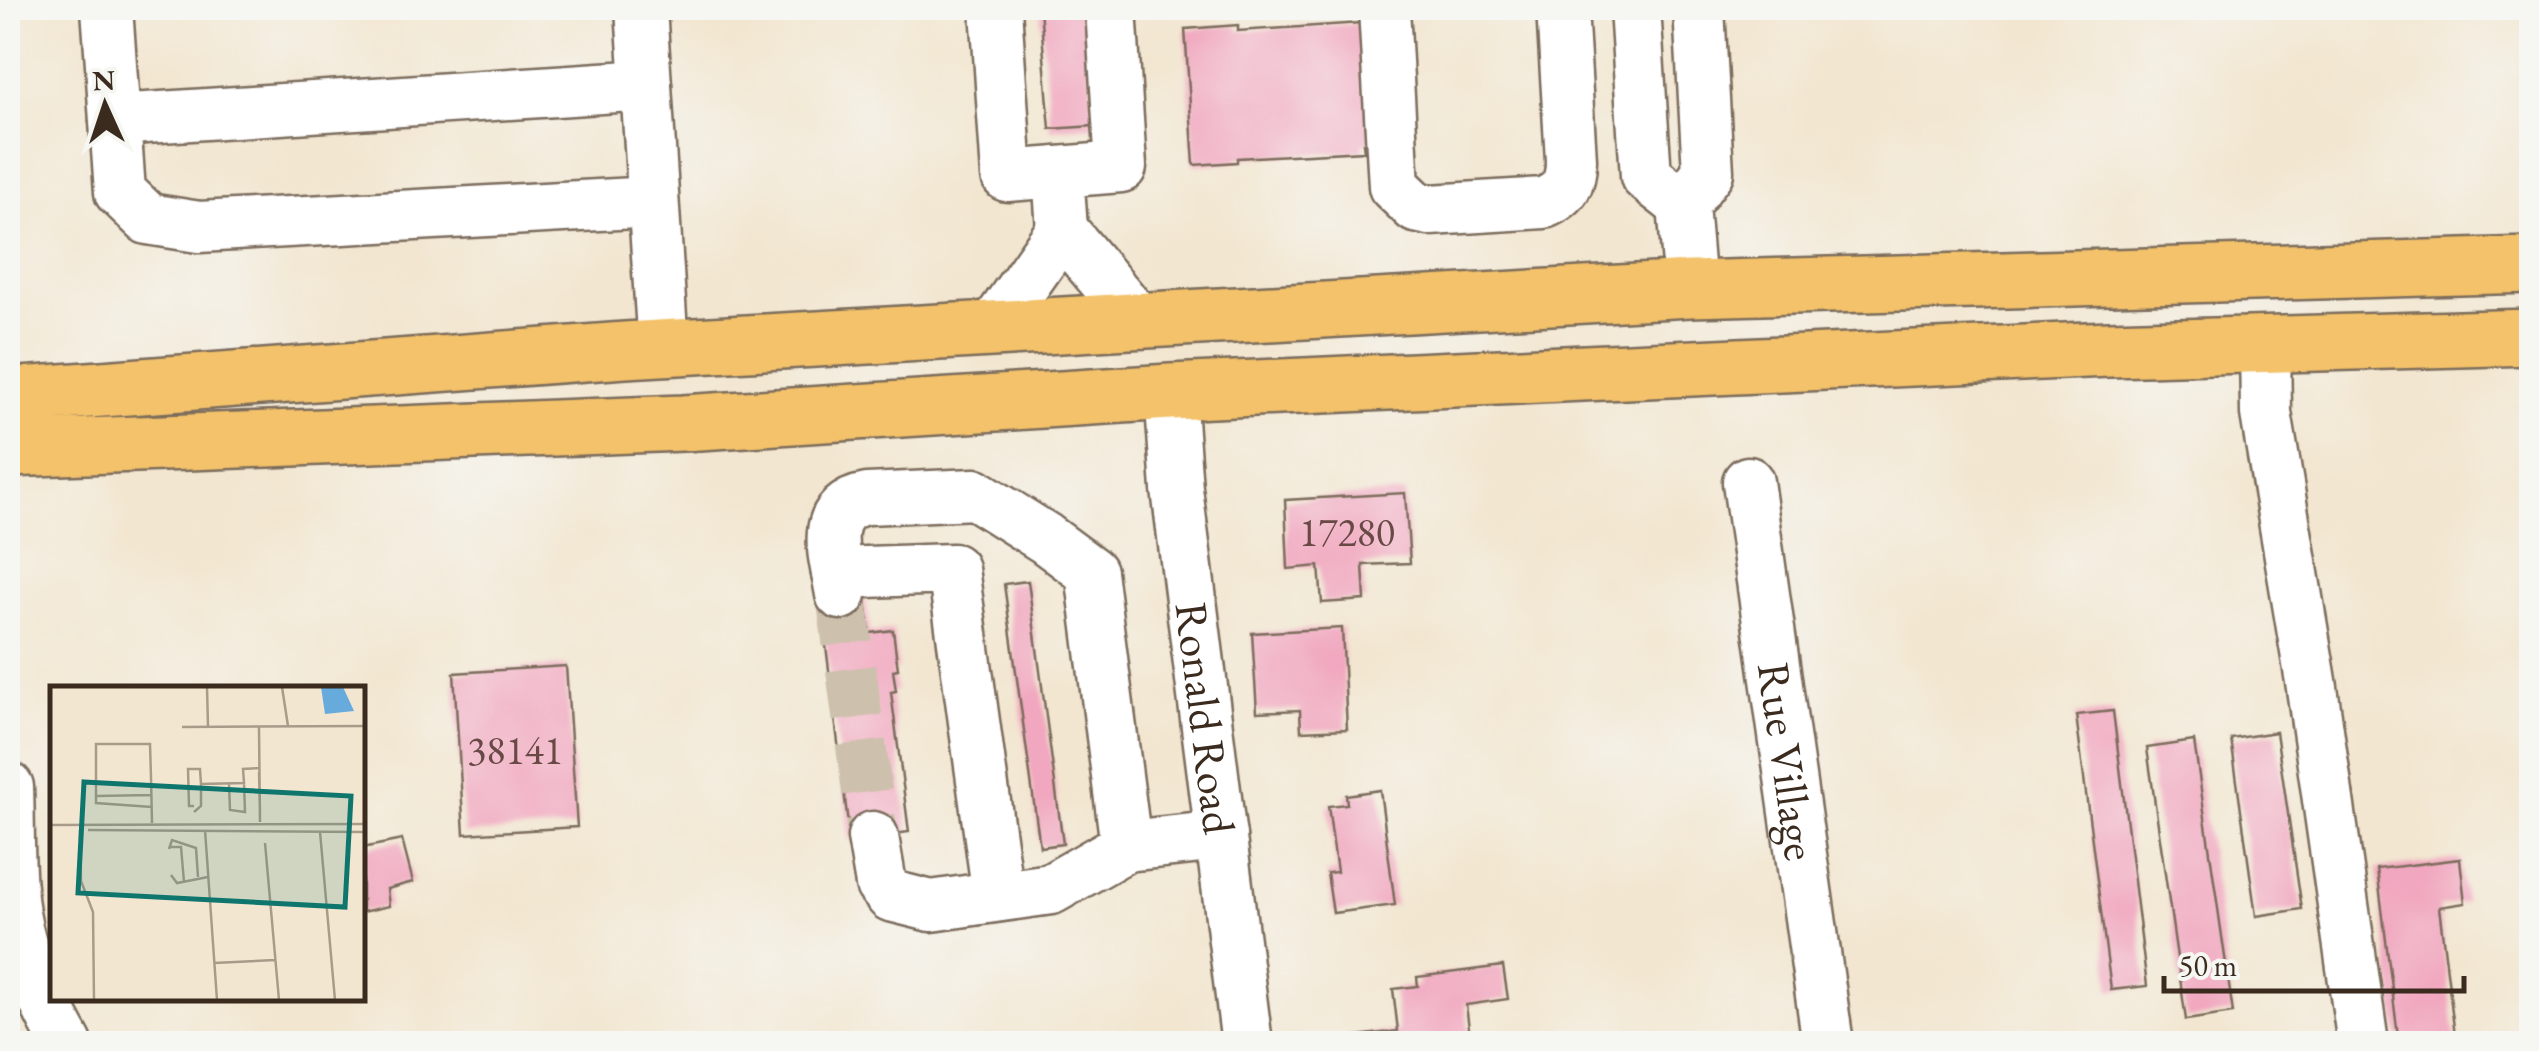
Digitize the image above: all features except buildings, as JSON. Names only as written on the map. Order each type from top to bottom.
[{"type":"main road","points":[[8,396],[663,348],[1690,290],[2518,265]]},
{"type":"main road","points":[[2108,349],[2157,318],[2463,312],[2484,306],[2498,296],[2518,265]]},
{"type":"main road","points":[[1170,392],[1174,373],[1184,361],[1202,354],[1540,333],[1690,290]]},
{"type":"main road","points":[[8,449],[683,423],[1170,392],[2108,349],[2532,337]]},
{"type":"street","points":[[106,8],[120,192],[148,219],[199,227],[654,202]]},
{"type":"street","points":[[641,8],[663,348]]},
{"type":"street","points":[[996,8],[1008,176],[1121,167],[1111,8]]},
{"type":"street","points":[[1384,8],[1394,186],[1416,208],[1430,210],[1544,203],[1566,188],[1572,160],[1562,8]]},
{"type":"street","points":[[1683,205],[1646,176],[1635,18],[1700,15],[1708,172],[1683,205],[1690,290]]},
{"type":"street","points":[[115,120],[646,86]]},
{"type":"street","points":[[1058,172],[1062,230],[1138,320]]},
{"type":"street","points":[[993,329],[1062,230]]},
{"type":"street","points":[[2265,344],[2266,413],[2314,700],[2363,1044]]},
{"type":"street","name":"Ronald Road","points":[[1170,392],[1177,489],[1247,1044]]},
{"type":"street","name":"Rue Village","points":[[1748,482],[1828,1044]]},
{"type":"street","points":[[998,896],[953,569],[839,584],[833,527],[839,512],[852,502],[975,494],[1090,572],[1126,846]]},
{"type":"street","points":[[8,787],[20,940],[67,1044]]},
{"type":"street","points":[[873,837],[881,884],[891,896],[931,906],[1051,889],[1126,846],[1221,836]]},
{"type":"tunnel","points":[[841,594],[873,837]]}]
